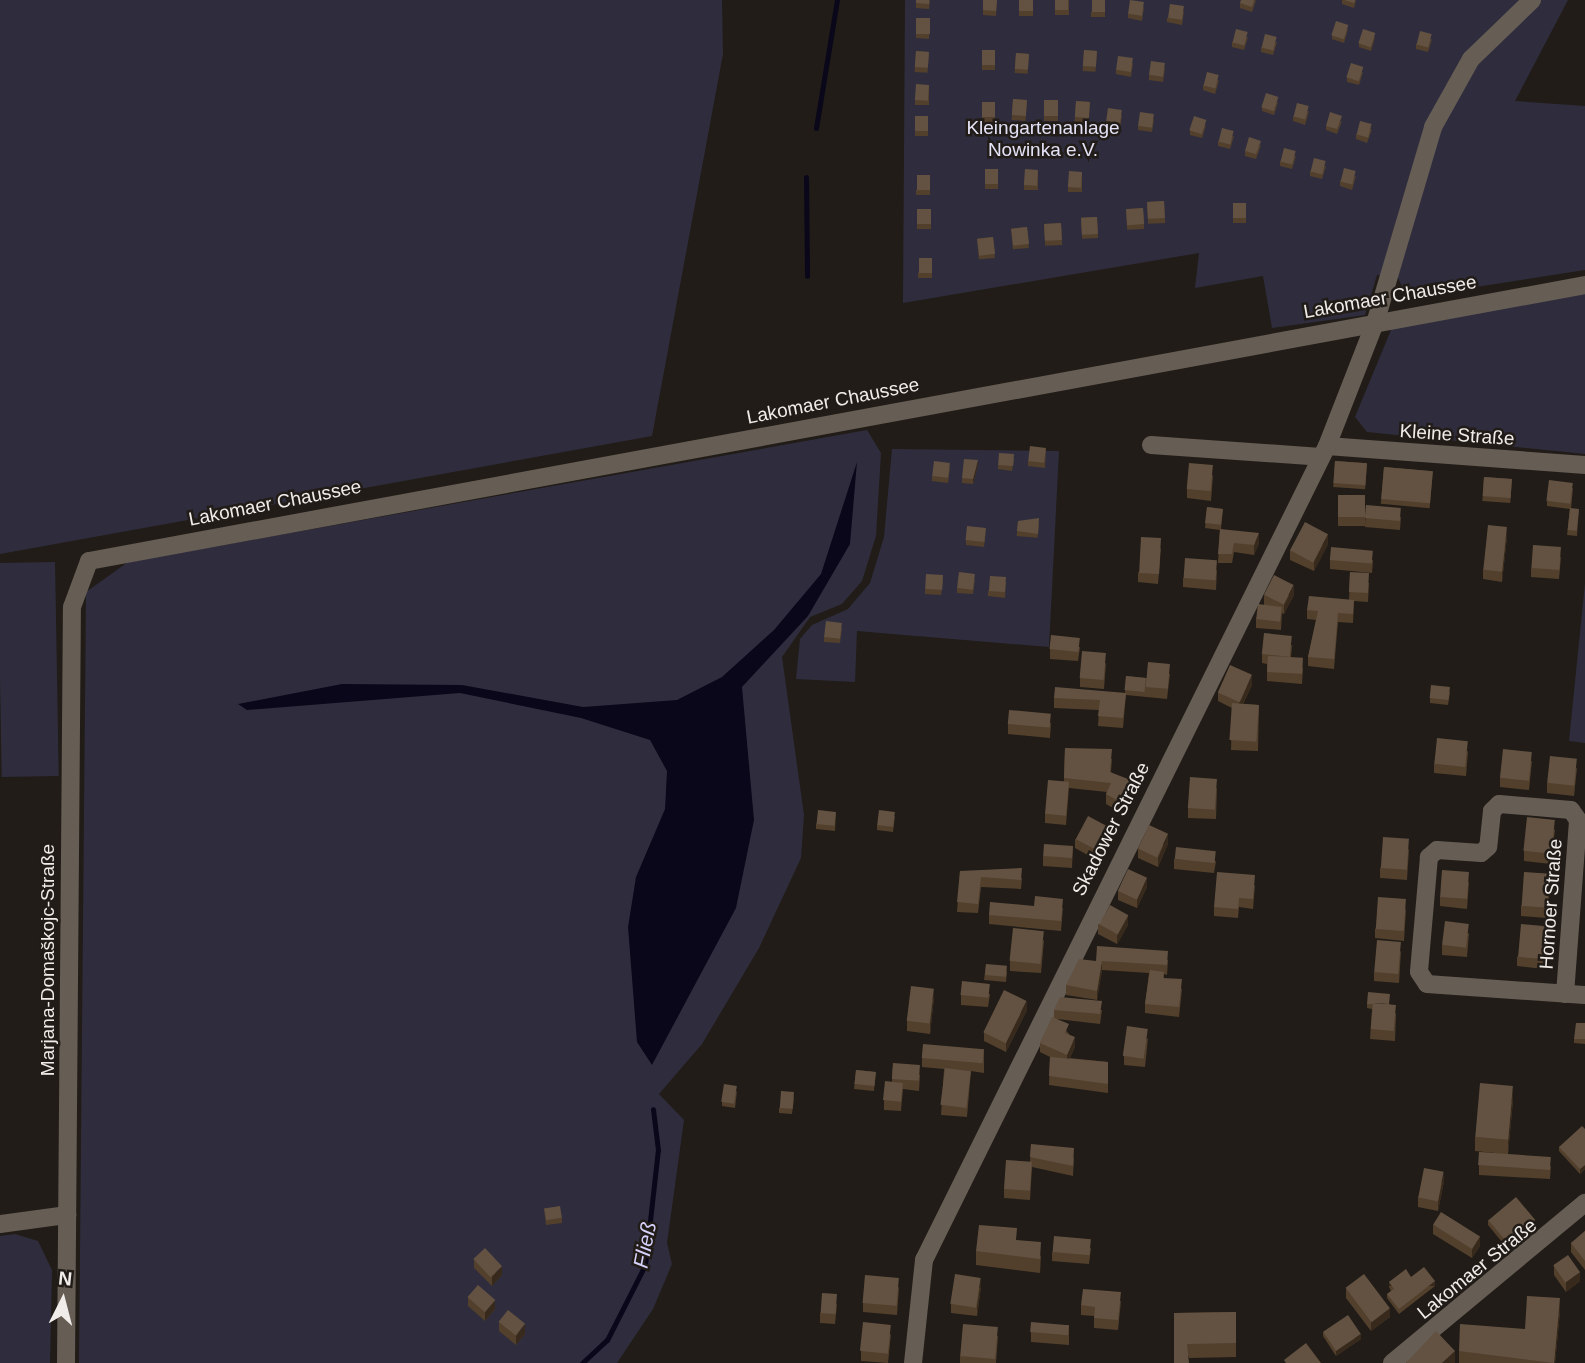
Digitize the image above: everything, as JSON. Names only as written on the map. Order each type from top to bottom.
[{"type":"street","name":"Skadower Straße","points":[[913,1363],[924,1260],[1324,451],[1376,320],[1433,127],[1471,59],[1532,0]]},
{"type":"street","name":"Lakomaer Chaussee","points":[[89,561],[1376,320],[1585,285]]},
{"type":"street","name":"Kleine Straße","points":[[1151,444],[1585,465]]},
{"type":"street","name":"Marjana-Domaškojc-Straße","points":[[66,1363],[72,607],[89,561]]},
{"type":"street","name":"Hornoer Straße","points":[[1565,994],[1578,820],[1571,810],[1499,804],[1492,811],[1489,847],[1480,853],[1437,850],[1429,857],[1419,972],[1427,984],[1565,994],[1585,995]]},
{"type":"street","name":"Lakomaer Straße","points":[[1392,1363],[1585,1203]]},
{"type":"street","points":[[0,1224],[67,1215]]},
{"type":"green space","points":[[0,0],[722,0],[723,54],[652,436],[0,554]]},
{"type":"green space","name":"Kleingartenanlage Nowinka e.V.","points":[[905,0],[1568,0],[1515,101],[1585,106],[1585,270],[1417,296],[1406,295],[1397,276],[1377,275],[1365,315],[1272,328],[1263,276],[1195,288],[1199,253],[903,303]]},
{"type":"green space","points":[[1585,293],[1585,454],[1367,432],[1355,417],[1393,325]]},
{"type":"green space","points":[[867,430],[881,453],[876,536],[862,581],[842,604],[810,617],[782,657],[804,815],[801,858],[759,948],[702,1044],[659,1094],[684,1120],[667,1243],[672,1264],[653,1309],[617,1363],[79,1363],[86,592],[128,562]]},
{"type":"green space","points":[[892,449],[1059,451],[1049,647],[857,631],[855,682],[796,679],[800,639],[812,625],[848,609],[870,583],[884,537]]},
{"type":"green space","points":[[55,562],[59,776],[2,777],[0,563]]},
{"type":"green space","points":[[1585,583],[1585,743],[1569,741]]},
{"type":"green space","points":[[15,1234],[38,1241],[52,1270],[50,1363],[0,1363],[0,1236]]},
{"type":"water","points":[[857,462],[850,544],[808,616],[742,687],[754,820],[736,908],[652,1065],[637,1042],[628,927],[636,877],[665,809],[667,771],[650,740],[581,718],[460,693],[247,710],[238,704],[342,684],[462,685],[583,707],[677,700],[722,677],[774,630],[821,574]]},
{"type":"building","points":[[916,0],[929,0],[929,4],[916,3]]},
{"type":"building","points":[[983,0],[997,0],[996,11],[983,10]]},
{"type":"building","points":[[1019,0],[1033,0],[1033,11],[1019,11]]},
{"type":"building","points":[[1055,0],[1068,0],[1068,10],[1055,10]]},
{"type":"building","points":[[1092,0],[1105,0],[1105,12],[1092,12]]},
{"type":"building","points":[[1130,0],[1144,2],[1142,16],[1128,14]]},
{"type":"building","points":[[1241,0],[1254,0],[1252,7],[1240,3]]},
{"type":"building","points":[[1170,4],[1184,6],[1182,20],[1168,18]]},
{"type":"building","points":[[916,18],[930,18],[930,34],[916,34]]},
{"type":"building","points":[[1336,21],[1348,25],[1344,39],[1331,35]]},
{"type":"building","points":[[1236,29],[1248,32],[1244,45],[1233,43]]},
{"type":"building","points":[[1363,29],[1375,33],[1371,47],[1358,43]]},
{"type":"building","points":[[1420,31],[1432,34],[1428,47],[1417,45]]},
{"type":"building","points":[[1265,34],[1277,37],[1273,50],[1262,48]]},
{"type":"building","points":[[982,50],[995,50],[995,65],[982,65]]},
{"type":"building","points":[[1084,50],[1097,51],[1096,67],[1083,66]]},
{"type":"building","points":[[916,51],[929,52],[928,68],[915,67]]},
{"type":"building","points":[[1016,53],[1029,54],[1028,70],[1015,69]]},
{"type":"building","points":[[1118,56],[1133,58],[1131,72],[1116,70]]},
{"type":"building","points":[[1151,61],[1165,63],[1163,77],[1149,75]]},
{"type":"building","points":[[1351,63],[1363,67],[1359,81],[1346,77]]},
{"type":"building","points":[[1207,72],[1219,75],[1215,88],[1204,86]]},
{"type":"building","points":[[916,84],[929,85],[928,101],[915,100]]},
{"type":"building","points":[[1266,93],[1278,97],[1274,111],[1261,107]]},
{"type":"building","points":[[1013,99],[1027,100],[1026,116],[1012,115]]},
{"type":"building","points":[[1044,100],[1058,100],[1058,116],[1044,116]]},
{"type":"building","points":[[1076,101],[1090,102],[1089,118],[1075,117]]},
{"type":"building","points":[[982,102],[995,102],[995,117],[982,117]]},
{"type":"building","points":[[1297,103],[1309,106],[1305,119],[1294,117]]},
{"type":"building","points":[[1108,108],[1122,110],[1120,123],[1106,121]]},
{"type":"building","points":[[1140,112],[1154,114],[1152,128],[1138,126]]},
{"type":"building","points":[[1330,112],[1342,116],[1337,129],[1326,126]]},
{"type":"building","points":[[915,116],[928,116],[928,131],[915,131]]},
{"type":"building","points":[[1194,116],[1206,120],[1202,134],[1189,130]]},
{"type":"building","points":[[1360,121],[1372,124],[1368,137],[1357,135]]},
{"type":"building","points":[[1222,128],[1234,131],[1230,144],[1219,142]]},
{"type":"building","points":[[1249,137],[1261,141],[1256,154],[1245,151]]},
{"type":"building","points":[[1284,148],[1296,151],[1292,164],[1281,162]]},
{"type":"building","points":[[1314,158],[1326,161],[1322,174],[1311,172]]},
{"type":"building","points":[[1344,168],[1356,171],[1352,184],[1341,182]]},
{"type":"building","points":[[985,169],[998,169],[998,184],[985,184]]},
{"type":"building","points":[[1025,169],[1038,170],[1037,186],[1024,185]]},
{"type":"building","points":[[1069,171],[1082,172],[1081,188],[1068,187]]},
{"type":"building","points":[[917,175],[930,175],[930,190],[917,190]]},
{"type":"building","points":[[1164,201],[1165,218],[1148,219],[1147,202]]},
{"type":"building","points":[[1233,203],[1246,203],[1246,218],[1233,218]]},
{"type":"building","points":[[1143,208],[1144,224],[1127,225],[1126,209]]},
{"type":"building","points":[[917,209],[931,209],[931,224],[917,224]]},
{"type":"building","points":[[1097,217],[1098,234],[1082,235],[1081,218]]},
{"type":"building","points":[[1061,223],[1062,240],[1045,241],[1044,224]]},
{"type":"building","points":[[1027,227],[1029,244],[1013,246],[1011,229]]},
{"type":"building","points":[[993,237],[995,254],[979,256],[977,239]]},
{"type":"building","points":[[919,258],[932,258],[932,273],[919,273]]},
{"type":"building","points":[[1030,446],[1046,448],[1044,463],[1028,461]]},
{"type":"building","points":[[999,453],[1014,454],[1013,466],[998,465]]},
{"type":"building","points":[[964,459],[978,460],[973,479],[962,478]]},
{"type":"building","points":[[934,461],[950,463],[948,478],[932,476]]},
{"type":"building","points":[[1335,461],[1367,463],[1365,485],[1333,483]]},
{"type":"building","points":[[1189,463],[1213,465],[1211,491],[1187,489]]},
{"type":"building","points":[[1384,467],[1433,471],[1430,503],[1381,499]]},
{"type":"building","points":[[1484,477],[1512,479],[1511,498],[1483,496]]},
{"type":"building","points":[[1549,480],[1573,483],[1570,504],[1546,501]]},
{"type":"building","points":[[1338,495],[1365,495],[1365,517],[1338,517]]},
{"type":"building","points":[[1366,505],[1401,508],[1400,521],[1365,518]]},
{"type":"building","points":[[1207,507],[1223,509],[1221,525],[1205,523]]},
{"type":"building","points":[[1570,508],[1579,509],[1577,531],[1568,530]]},
{"type":"building","points":[[1039,518],[1038,534],[1017,531],[1018,521]]},
{"type":"building","points":[[1305,522],[1328,534],[1313,562],[1290,550]]},
{"type":"building","points":[[1488,525],[1507,527],[1502,572],[1483,570]]},
{"type":"building","points":[[967,526],[986,528],[984,542],[966,540]]},
{"type":"building","points":[[1220,529],[1259,533],[1254,545],[1234,543],[1232,554],[1218,554]]},
{"type":"building","points":[[1141,537],[1161,538],[1159,574],[1139,573]]},
{"type":"building","points":[[1533,545],[1561,547],[1559,570],[1531,568]]},
{"type":"building","points":[[1331,547],[1373,551],[1372,564],[1330,560]]},
{"type":"building","points":[[1185,558],[1217,560],[1216,580],[1184,578]]},
{"type":"building","points":[[959,572],[975,574],[973,590],[957,588]]},
{"type":"building","points":[[1350,572],[1369,573],[1368,593],[1349,592]]},
{"type":"building","points":[[926,574],[943,575],[942,590],[925,589]]},
{"type":"building","points":[[1274,575],[1294,585],[1284,605],[1264,595]]},
{"type":"building","points":[[990,576],[1006,577],[1005,592],[989,591]]},
{"type":"building","points":[[1309,596],[1354,600],[1353,614],[1338,613],[1334,659],[1308,657],[1318,611],[1307,610]]},
{"type":"building","points":[[1258,604],[1282,607],[1280,622],[1256,619]]},
{"type":"building","points":[[826,621],[842,623],[840,639],[824,637]]},
{"type":"building","points":[[1264,633],[1292,636],[1290,657],[1262,654]]},
{"type":"building","points":[[1051,635],[1080,638],[1078,652],[1050,649]]},
{"type":"building","points":[[1082,651],[1106,653],[1104,680],[1080,678]]},
{"type":"building","points":[[1268,656],[1303,658],[1302,674],[1267,672]]},
{"type":"building","points":[[1148,662],[1170,664],[1168,689],[1146,687]]},
{"type":"building","points":[[1230,665],[1252,675],[1240,702],[1218,692]]},
{"type":"building","points":[[1126,676],[1146,678],[1144,692],[1125,690]]},
{"type":"building","points":[[1431,685],[1450,687],[1449,700],[1430,698]]},
{"type":"building","points":[[1055,687],[1126,693],[1123,718],[1098,716],[1100,700],[1054,698]]},
{"type":"building","points":[[1232,703],[1259,705],[1256,742],[1229,740]]},
{"type":"building","points":[[1009,710],[1051,714],[1050,728],[1008,724]]},
{"type":"building","points":[[1437,738],[1468,741],[1465,767],[1434,764]]},
{"type":"building","points":[[1065,748],[1112,749],[1110,772],[1133,781],[1122,803],[1106,794],[1111,783],[1064,778]]},
{"type":"building","points":[[1503,749],[1532,752],[1529,781],[1500,778]]},
{"type":"building","points":[[1550,756],[1577,759],[1574,786],[1547,783]]},
{"type":"building","points":[[1190,777],[1217,779],[1215,810],[1188,808]]},
{"type":"building","points":[[1048,780],[1069,782],[1066,816],[1045,814]]},
{"type":"building","points":[[818,810],[836,812],[834,826],[817,824]]},
{"type":"building","points":[[879,810],[895,812],[893,827],[877,825]]},
{"type":"building","points":[[1088,816],[1112,829],[1100,852],[1076,839]]},
{"type":"building","points":[[1527,817],[1555,820],[1551,854],[1523,851]]},
{"type":"building","points":[[1149,825],[1168,834],[1157,857],[1138,849]]},
{"type":"building","points":[[1383,837],[1409,839],[1407,870],[1381,868]]},
{"type":"building","points":[[1044,844],[1073,846],[1072,858],[1043,856]]},
{"type":"building","points":[[1176,847],[1216,851],[1215,863],[1175,859]]},
{"type":"building","points":[[1022,868],[1021,880],[981,877],[978,904],[957,902],[960,871]]},
{"type":"building","points":[[1128,869],[1147,878],[1137,900],[1118,891]]},
{"type":"building","points":[[1442,870],[1469,872],[1467,899],[1440,897]]},
{"type":"building","points":[[1217,872],[1255,875],[1253,899],[1239,898],[1238,909],[1214,907]]},
{"type":"building","points":[[1524,872],[1550,874],[1548,908],[1522,906]]},
{"type":"building","points":[[1035,896],[1063,899],[1061,921],[989,915],[990,902],[1034,906]]},
{"type":"building","points":[[1378,897],[1406,899],[1404,931],[1376,929]]},
{"type":"building","points":[[1110,905],[1128,915],[1118,934],[1099,924]]},
{"type":"building","points":[[1445,921],[1469,924],[1466,948],[1442,945]]},
{"type":"building","points":[[1521,924],[1546,926],[1543,959],[1518,957]]},
{"type":"building","points":[[1013,928],[1044,931],[1040,964],[1010,961]]},
{"type":"building","points":[[1377,940],[1401,942],[1398,974],[1374,972]]},
{"type":"building","points":[[1097,946],[1168,951],[1167,965],[1102,961],[1097,991],[1066,985],[1079,959],[1096,961]]},
{"type":"building","points":[[986,964],[1007,966],[1006,977],[985,975]]},
{"type":"building","points":[[1150,970],[1164,972],[1163,978],[1182,979],[1179,1007],[1145,1004]]},
{"type":"building","points":[[962,981],[990,984],[988,998],[961,995]]},
{"type":"building","points":[[911,986],[934,989],[930,1024],[907,1021]]},
{"type":"building","points":[[1004,990],[1026,1001],[1006,1043],[983,1032]]},
{"type":"building","points":[[1368,992],[1390,994],[1389,1004],[1367,1004]]},
{"type":"building","points":[[1060,997],[1102,1001],[1100,1014],[1054,1010]]},
{"type":"building","points":[[1373,1003],[1396,1005],[1394,1031],[1371,1029]]},
{"type":"building","points":[[1052,1017],[1069,1024],[1065,1033],[1075,1037],[1067,1055],[1040,1043]]},
{"type":"building","points":[[1576,1023],[1585,1023],[1585,1039],[1574,1039]]},
{"type":"building","points":[[1127,1026],[1148,1029],[1144,1059],[1123,1056]]},
{"type":"building","points":[[923,1044],[984,1049],[983,1063],[922,1058]]},
{"type":"building","points":[[1050,1057],[1108,1062],[1108,1084],[1049,1076]]},
{"type":"building","points":[[893,1063],[920,1065],[919,1081],[892,1079]]},
{"type":"building","points":[[945,1068],[971,1071],[966,1108],[940,1105]]},
{"type":"building","points":[[856,1070],[876,1072],[874,1086],[855,1084]]},
{"type":"building","points":[[885,1081],[903,1083],[901,1102],[883,1100]]},
{"type":"building","points":[[1480,1083],[1513,1086],[1508,1140],[1475,1137]]},
{"type":"building","points":[[724,1084],[737,1086],[734,1104],[721,1102]]},
{"type":"building","points":[[781,1091],[794,1092],[793,1109],[780,1108]]},
{"type":"building","points":[[1582,1126],[1585,1129],[1585,1165],[1580,1169],[1559,1147]]},
{"type":"building","points":[[1031,1144],[1074,1148],[1073,1166],[1030,1157]]},
{"type":"building","points":[[1479,1152],[1551,1157],[1550,1170],[1478,1165]]},
{"type":"building","points":[[1006,1160],[1032,1162],[1030,1191],[1004,1189]]},
{"type":"building","points":[[1424,1168],[1444,1172],[1438,1201],[1418,1197]]},
{"type":"building","points":[[1516,1197],[1535,1220],[1508,1243],[1488,1220]]},
{"type":"building","points":[[560,1206],[562,1218],[546,1220],[544,1209]]},
{"type":"building","points":[[1441,1212],[1480,1236],[1472,1249],[1433,1225]]},
{"type":"building","points":[[979,1225],[1017,1228],[1016,1240],[1041,1242],[1040,1259],[976,1251]]},
{"type":"building","points":[[1585,1231],[1585,1261],[1571,1243]]},
{"type":"building","points":[[1054,1236],[1091,1239],[1089,1255],[1053,1252]]},
{"type":"building","points":[[485,1248],[502,1266],[490,1277],[473,1259]]},
{"type":"building","points":[[1568,1255],[1580,1272],[1565,1283],[1553,1265]]},
{"type":"building","points":[[1424,1267],[1435,1281],[1399,1309],[1387,1294],[1394,1289],[1389,1282],[1406,1269],[1411,1277]]},
{"type":"building","points":[[955,1274],[981,1278],[976,1308],[950,1304]]},
{"type":"building","points":[[1364,1274],[1390,1308],[1372,1322],[1346,1288]]},
{"type":"building","points":[[865,1275],[899,1278],[896,1306],[863,1303]]},
{"type":"building","points":[[478,1285],[495,1300],[485,1312],[468,1297]]},
{"type":"building","points":[[1083,1289],[1121,1292],[1118,1320],[1094,1318],[1095,1307],[1081,1305]]},
{"type":"building","points":[[822,1293],[837,1294],[836,1314],[821,1313]]},
{"type":"building","points":[[1527,1296],[1560,1298],[1554,1363],[1459,1351],[1460,1324],[1525,1329]]},
{"type":"building","points":[[508,1310],[525,1324],[516,1336],[499,1322]]},
{"type":"building","points":[[1236,1312],[1236,1343],[1187,1344],[1189,1363],[1174,1363],[1174,1313]]},
{"type":"building","points":[[1348,1315],[1361,1334],[1336,1351],[1323,1332]]},
{"type":"building","points":[[863,1322],[891,1325],[888,1354],[860,1351]]},
{"type":"building","points":[[1031,1322],[1069,1325],[1068,1335],[1030,1332]]},
{"type":"building","points":[[963,1324],[998,1327],[995,1359],[960,1356]]},
{"type":"building","points":[[1436,1331],[1455,1351],[1442,1363],[1406,1363]]},
{"type":"building","points":[[1306,1343],[1321,1363],[1286,1363],[1284,1360]]},
{"type":"waterway","points":[[816,128],[837,0]]},
{"type":"waterway","points":[[806,177],[807,276]]},
{"type":"waterway","name":"Fließ","points":[[582,1363],[607,1340],[645,1265],[658,1150],[653,1109]]}]
